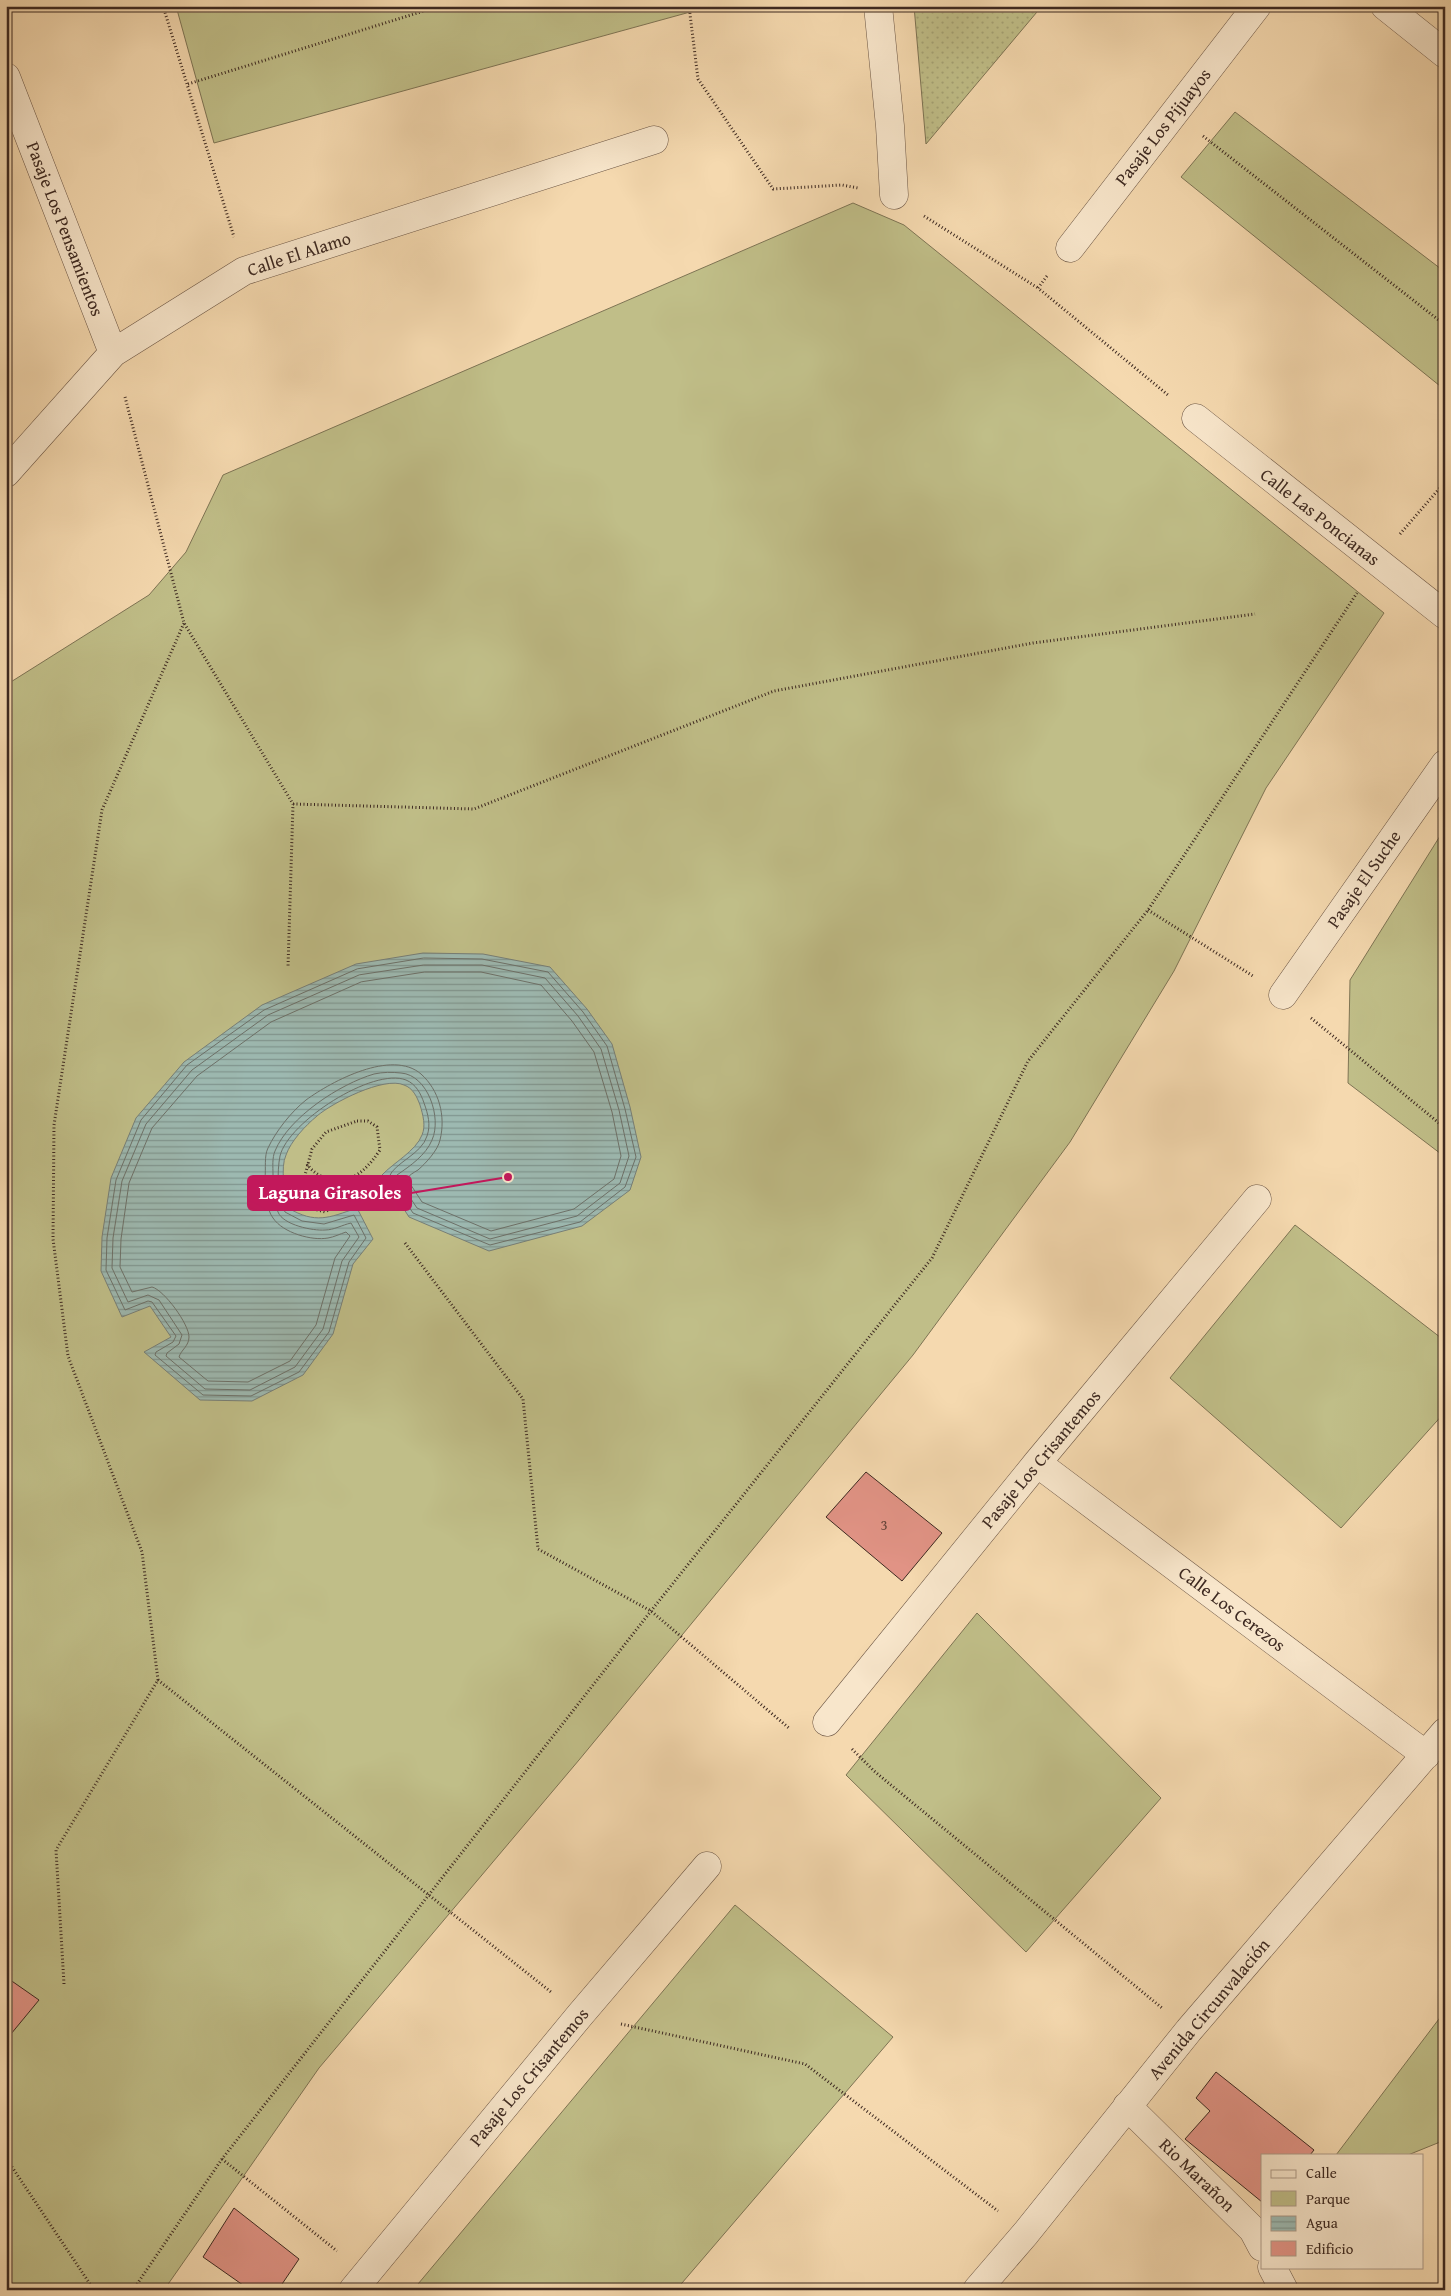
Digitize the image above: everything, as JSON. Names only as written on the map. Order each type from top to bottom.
[{"type":"street","points":[[878,6],[890,126],[894,195]]},
{"type":"street","name":"Pasaje Los Pijuayos","points":[[1070,248],[1257,6]]},
{"type":"street","points":[[1385,6],[1445,54]]},
{"type":"street","name":"Pasaje Los Pensamientos","points":[[6,76],[113,352]]},
{"type":"street","name":"Calle El Alamo","points":[[6,473],[113,352],[244,271],[654,140]]},
{"type":"street","name":"Calle Las Poncianas","points":[[1196,418],[1445,615]]},
{"type":"street","name":"Pasaje El Suche","points":[[1283,995],[1445,764]]},
{"type":"street","name":"Pasaje Los Crisantemos","points":[[827,1722],[1037,1462],[1257,1199]]},
{"type":"street","name":"Calle Los Cerezos","points":[[1037,1462],[1426,1755]]},
{"type":"street","name":"Avenida Circunvalación","points":[[978,2290],[1189,2030],[1445,1732]]},
{"type":"street","name":"Pasaje Los Crisantemos","points":[[359,2282],[580,2015],[707,1866]]},
{"type":"street","name":"Rio Marañon","points":[[1127,2106],[1253,2230],[1261,2245]]},
{"type":"street","points":[[1273,2268],[1284,2290]]},
{"type":"path","points":[[164,6],[244,271]]},
{"type":"path","points":[[187,84],[440,6]]},
{"type":"path","points":[[689,6],[698,79],[773,189],[842,185],[894,195],[1038,288],[1196,418]]},
{"type":"path","points":[[1174,114],[1445,325]]},
{"type":"path","points":[[1038,288],[1070,248]]},
{"type":"path","points":[[113,352],[184,624],[293,804],[288,967]]},
{"type":"path","points":[[1377,561],[1445,482]]},
{"type":"path","points":[[133,2290],[222,2159],[651,1611],[932,1258],[1028,1061],[1148,910],[1362,585]]},
{"type":"path","points":[[293,804],[474,809],[774,691],[1032,643],[1255,614]]},
{"type":"path","points":[[64,1984],[56,1850],[158,1680],[142,1552],[68,1356],[53,1239],[54,1125],[102,810],[184,624]]},
{"type":"path","points":[[307,1164],[311,1172],[334,1181],[342,1182],[356,1177],[367,1169],[380,1150],[377,1127],[368,1121],[357,1121],[341,1125],[326,1132],[312,1149],[307,1164],[304,1179],[306,1194],[314,1209],[325,1212],[337,1205],[341,1197],[342,1182]]},
{"type":"path","points":[[405,1243],[523,1399],[538,1549],[651,1611],[807,1743],[827,1722],[874,1771],[1189,2030]]},
{"type":"path","points":[[158,1680],[580,2015],[805,2064],[1026,2233]]},
{"type":"path","points":[[6,2158],[94,2290]]},
{"type":"path","points":[[222,2159],[359,2282]]},
{"type":"green space","points":[[176,6],[712,6],[214,143]]},
{"type":"green space","points":[[914,6],[1042,6],[926,144]]},
{"type":"green space","points":[[1235,112],[1445,272],[1445,390],[1181,177]]},
{"type":"green space","points":[[853,203],[904,225],[1384,613],[1266,788],[1174,971],[1070,1142],[913,1355],[579,1760],[319,2068],[164,2290],[6,2290],[6,685],[149,595],[186,552],[223,475]]},
{"type":"green space","points":[[1445,828],[1445,1157],[1348,1083],[1350,980]]},
{"type":"green space","points":[[1295,1225],[1445,1341],[1445,1412],[1341,1528],[1170,1378]]},
{"type":"green space","points":[[977,1613],[1161,1798],[1026,1952],[846,1775]]},
{"type":"green space","points":[[735,1905],[893,2037],[676,2290],[413,2290]]},
{"type":"green space","points":[[1445,2011],[1445,2140],[1410,2154],[1337,2154]]},
{"type":"water","points":[[423,953],[483,954],[550,967],[587,1009],[612,1044],[630,1107],[641,1157],[630,1190],[582,1226],[489,1251],[409,1217],[382,1175],[410,1152],[422,1135],[424,1128],[423,1117],[419,1102],[412,1091],[404,1085],[395,1083],[384,1084],[346,1098],[324,1111],[303,1129],[288,1150],[283,1167],[288,1208],[307,1216],[322,1218],[357,1208],[373,1239],[353,1264],[333,1334],[303,1375],[252,1401],[200,1400],[144,1352],[171,1337],[150,1306],[122,1317],[101,1271],[102,1237],[111,1178],[136,1118],[184,1062],[262,1005],[356,964]]},
{"type":"building","points":[[866,1472],[942,1533],[902,1581],[826,1517]]},
{"type":"building","points":[[6,1977],[39,2000],[6,2040]]},
{"type":"building","points":[[1216,2072],[1314,2150],[1311,2154],[1261,2154],[1261,2201],[1185,2139],[1210,2111],[1196,2098]]},
{"type":"building","points":[[234,2208],[299,2259],[278,2290],[250,2290],[203,2257]]},
{"type":"place","name":"Laguna Girasoles","points":[[508,1177]]}]
